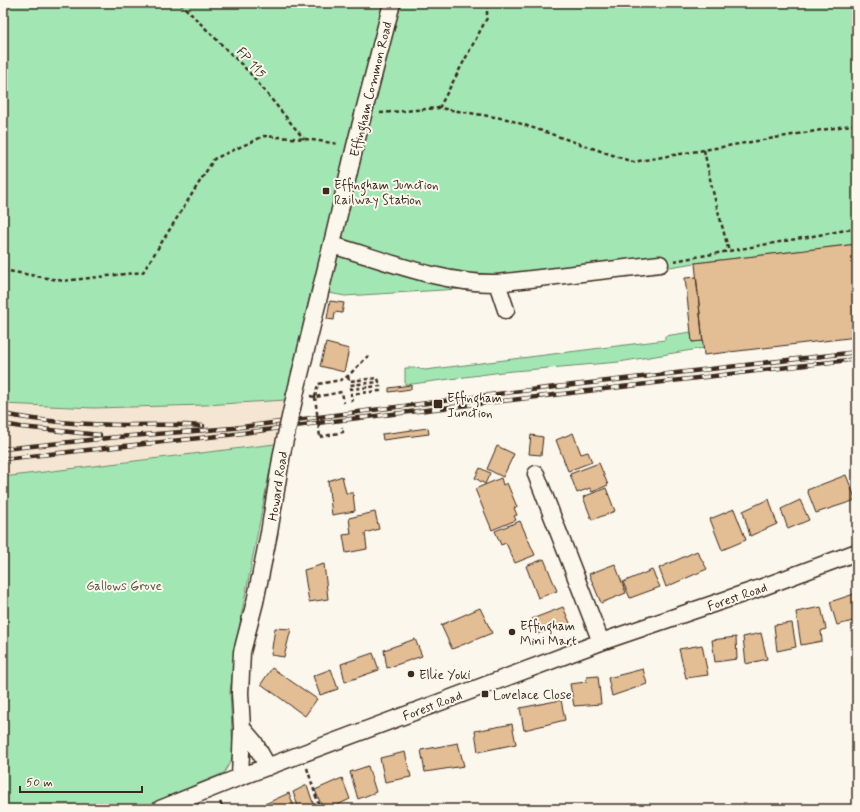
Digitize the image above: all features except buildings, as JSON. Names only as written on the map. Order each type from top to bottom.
[{"type":"street","name":"Effingham Common Road","points":[[332,245],[355,146],[392,3]]},
{"type":"street","points":[[332,245],[440,277],[484,283],[497,283],[660,264]]},
{"type":"street","name":"Howard Road","points":[[240,777],[242,728],[240,693],[242,652],[269,533],[282,453],[295,394],[332,245]]},
{"type":"street","points":[[497,283],[506,310]]},
{"type":"street","points":[[536,474],[601,642]]},
{"type":"street","name":"Forest Road","points":[[165,808],[240,777],[601,642],[760,588],[857,552]]},
{"type":"street","points":[[242,728],[254,742],[268,767]]},
{"type":"path","name":"FP 115","points":[[180,3],[249,72],[305,139]]},
{"type":"path","points":[[439,108],[487,18],[486,3]]},
{"type":"path","points":[[378,113],[439,108],[507,119],[633,162],[857,124]]},
{"type":"path","points":[[3,270],[63,281],[143,272],[214,159],[264,136],[305,139],[355,146]]},
{"type":"path","points":[[704,150],[712,188],[729,252]]},
{"type":"path","points":[[660,264],[857,228]]},
{"type":"path","points":[[342,427],[343,432],[320,436],[315,397],[318,384],[341,380],[348,376],[368,356]]},
{"type":"path","points":[[348,376],[349,381],[378,378],[380,382],[350,385],[350,389],[380,386],[380,391],[351,394],[352,402]]},
{"type":"path","points":[[315,397],[342,392],[344,403]]},
{"type":"path","points":[[303,754],[320,809]]},
{"type":"shaded area","points":[[286,400],[275,444],[3,477],[3,404],[94,408],[205,405]]},
{"type":"green space","points":[[3,3],[857,3],[857,244],[695,263],[657,269],[492,287],[345,296],[329,293],[325,287],[312,286],[286,400],[205,405],[94,408],[3,404]]},
{"type":"green space","points":[[691,332],[692,342],[703,341],[704,348],[619,362],[502,372],[405,385],[405,368],[425,370],[665,340],[665,336]]},
{"type":"green space","name":"Gallows Grove","points":[[275,444],[241,617],[230,691],[233,751],[231,761],[224,773],[140,809],[3,809],[3,477]]},
{"type":"railway","points":[[3,449],[118,437],[233,428],[513,392],[857,352]]},
{"type":"railway","points":[[3,459],[228,435],[325,422],[857,359]]},
{"type":"railway","points":[[3,414],[82,424],[203,426]]},
{"type":"railway","points":[[3,424],[100,435]]},
{"type":"place","name":"Effingham Junction Railway Station","points":[[326,191]]},
{"type":"place","name":"Effingham Junction","points":[[438,404]]},
{"type":"place","name":"Effingham Mini Mart","points":[[512,632]]},
{"type":"place","name":"Ellie Yoki","points":[[411,674]]},
{"type":"place","name":"Lovelace Close","points":[[485,694]]}]
